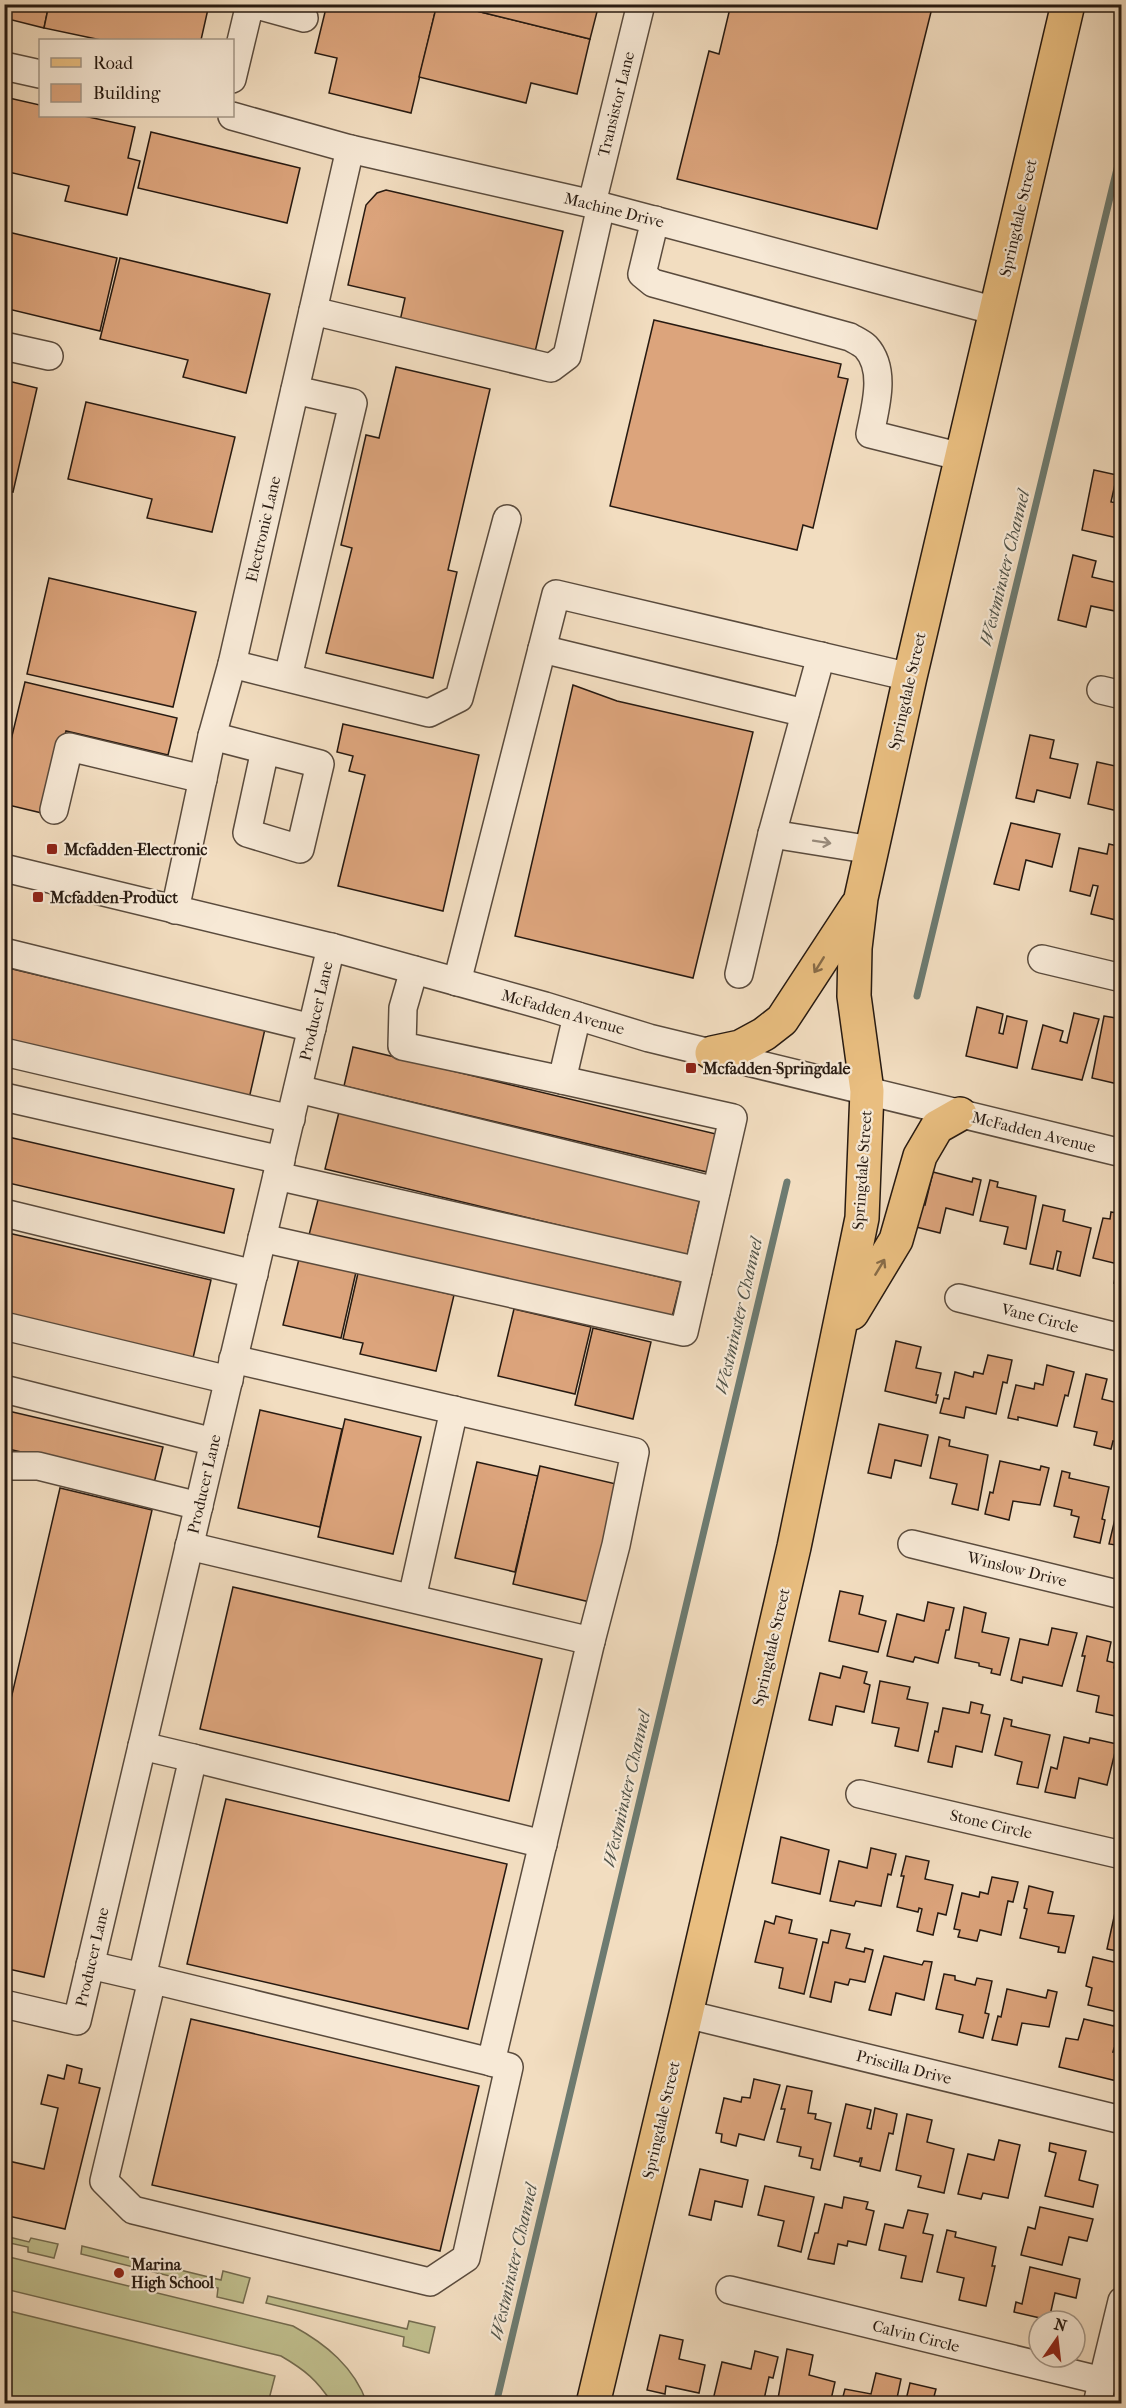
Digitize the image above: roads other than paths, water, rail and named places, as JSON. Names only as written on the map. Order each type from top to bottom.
[{"type":"main road","name":"Springdale Street","points":[[593,2403],[789,1570],[839,1335],[862,1218],[867,1091],[854,996],[855,948],[861,898],[910,677],[1068,4]]},
{"type":"main road","points":[[712,1053],[740,1047],[764,1034],[782,1020],[861,898]]},
{"type":"main road","points":[[839,1335],[896,1240],[920,1156],[937,1127],[960,1114]]},
{"type":"street","points":[[234,72],[252,4],[304,18]]},
{"type":"street","name":"Transistor Lane","points":[[313,311],[550,368],[567,356],[597,204],[641,4]]},
{"type":"street","points":[[4,66],[39,74]]},
{"type":"street","name":"Machine Drive","points":[[234,117],[350,148],[597,204],[996,311]]},
{"type":"street","name":"Electronic Lane","points":[[176,910],[212,736],[232,664],[350,148]]},
{"type":"street","points":[[655,220],[642,274],[653,283],[850,337],[866,346],[874,360],[879,394],[870,434],[962,457]]},
{"type":"street","points":[[4,346],[49,356]]},
{"type":"street","points":[[288,677],[353,403],[295,390]]},
{"type":"street","points":[[232,664],[429,713],[459,698],[507,519]]},
{"type":"street","points":[[457,982],[556,594],[910,677]]},
{"type":"street","points":[[542,649],[805,713]]},
{"type":"street","points":[[739,974],[772,834],[821,656]]},
{"type":"street","points":[[212,736],[265,750]]},
{"type":"street","points":[[54,810],[69,747],[203,779]]},
{"type":"street","points":[[772,834],[872,850]]},
{"type":"street","name":"McFadden Avenue","points":[[4,868],[331,947],[712,1053],[1122,1153]]},
{"type":"street","name":"Producer Lane","points":[[4,2004],[77,2021],[331,947]]},
{"type":"street","points":[[4,952],[312,1028]]},
{"type":"street","points":[[1041,959],[1122,978]]},
{"type":"street","points":[[262,1238],[684,1332],[733,1118],[402,1046],[404,1008],[414,970]]},
{"type":"street","points":[[562,1080],[577,1016]]},
{"type":"street","points":[[4,1053],[291,1119]]},
{"type":"street","points":[[298,1089],[716,1191]]},
{"type":"street","points":[[4,1097],[279,1168],[698,1271]]},
{"type":"street","points":[[4,1213],[254,1274]]},
{"type":"street","name":"Vane Circle","points":[[959,1298],[1122,1338]]},
{"type":"street","points":[[6,1332],[231,1369],[454,1410],[635,1452],[616,1545],[490,2062]]},
{"type":"street","points":[[4,1389],[214,1442]]},
{"type":"street","points":[[412,1598],[454,1410]]},
{"type":"street","points":[[5,1469],[38,1466],[199,1506]]},
{"type":"street","name":"Winslow Drive","points":[[912,1544],[1122,1595]]},
{"type":"street","points":[[189,1546],[591,1641]]},
{"type":"street","points":[[142,1746],[543,1844]]},
{"type":"street","points":[[90,1965],[147,1979],[490,2062],[509,2067],[466,2258],[430,2282],[133,2210],[104,2181],[147,1979],[193,1758]]},
{"type":"street","name":"Stone Circle","points":[[861,1794],[1122,1855]]},
{"type":"street","name":"Priscilla Drive","points":[[686,2014],[1122,2120]]},
{"type":"street","name":"Calvin Circle","points":[[730,2290],[1100,2392]]},
{"type":"street","points":[[1100,2392],[1122,2301]]},
{"type":"waterway","name":"Westminster Channel","points":[[917,996],[1122,148]]},
{"type":"waterway","name":"Westminster Channel","points":[[496,2404],[787,1182]]},
{"type":"place","name":"Mcfadden-Electronic","points":[[52,849]]},
{"type":"place","name":"Mcfadden-Product","points":[[38,897]]},
{"type":"place","name":"Mcfadden-Springdale","points":[[691,1068]]},
{"type":"place","name":"Marina High School","points":[[119,2273]]}]
